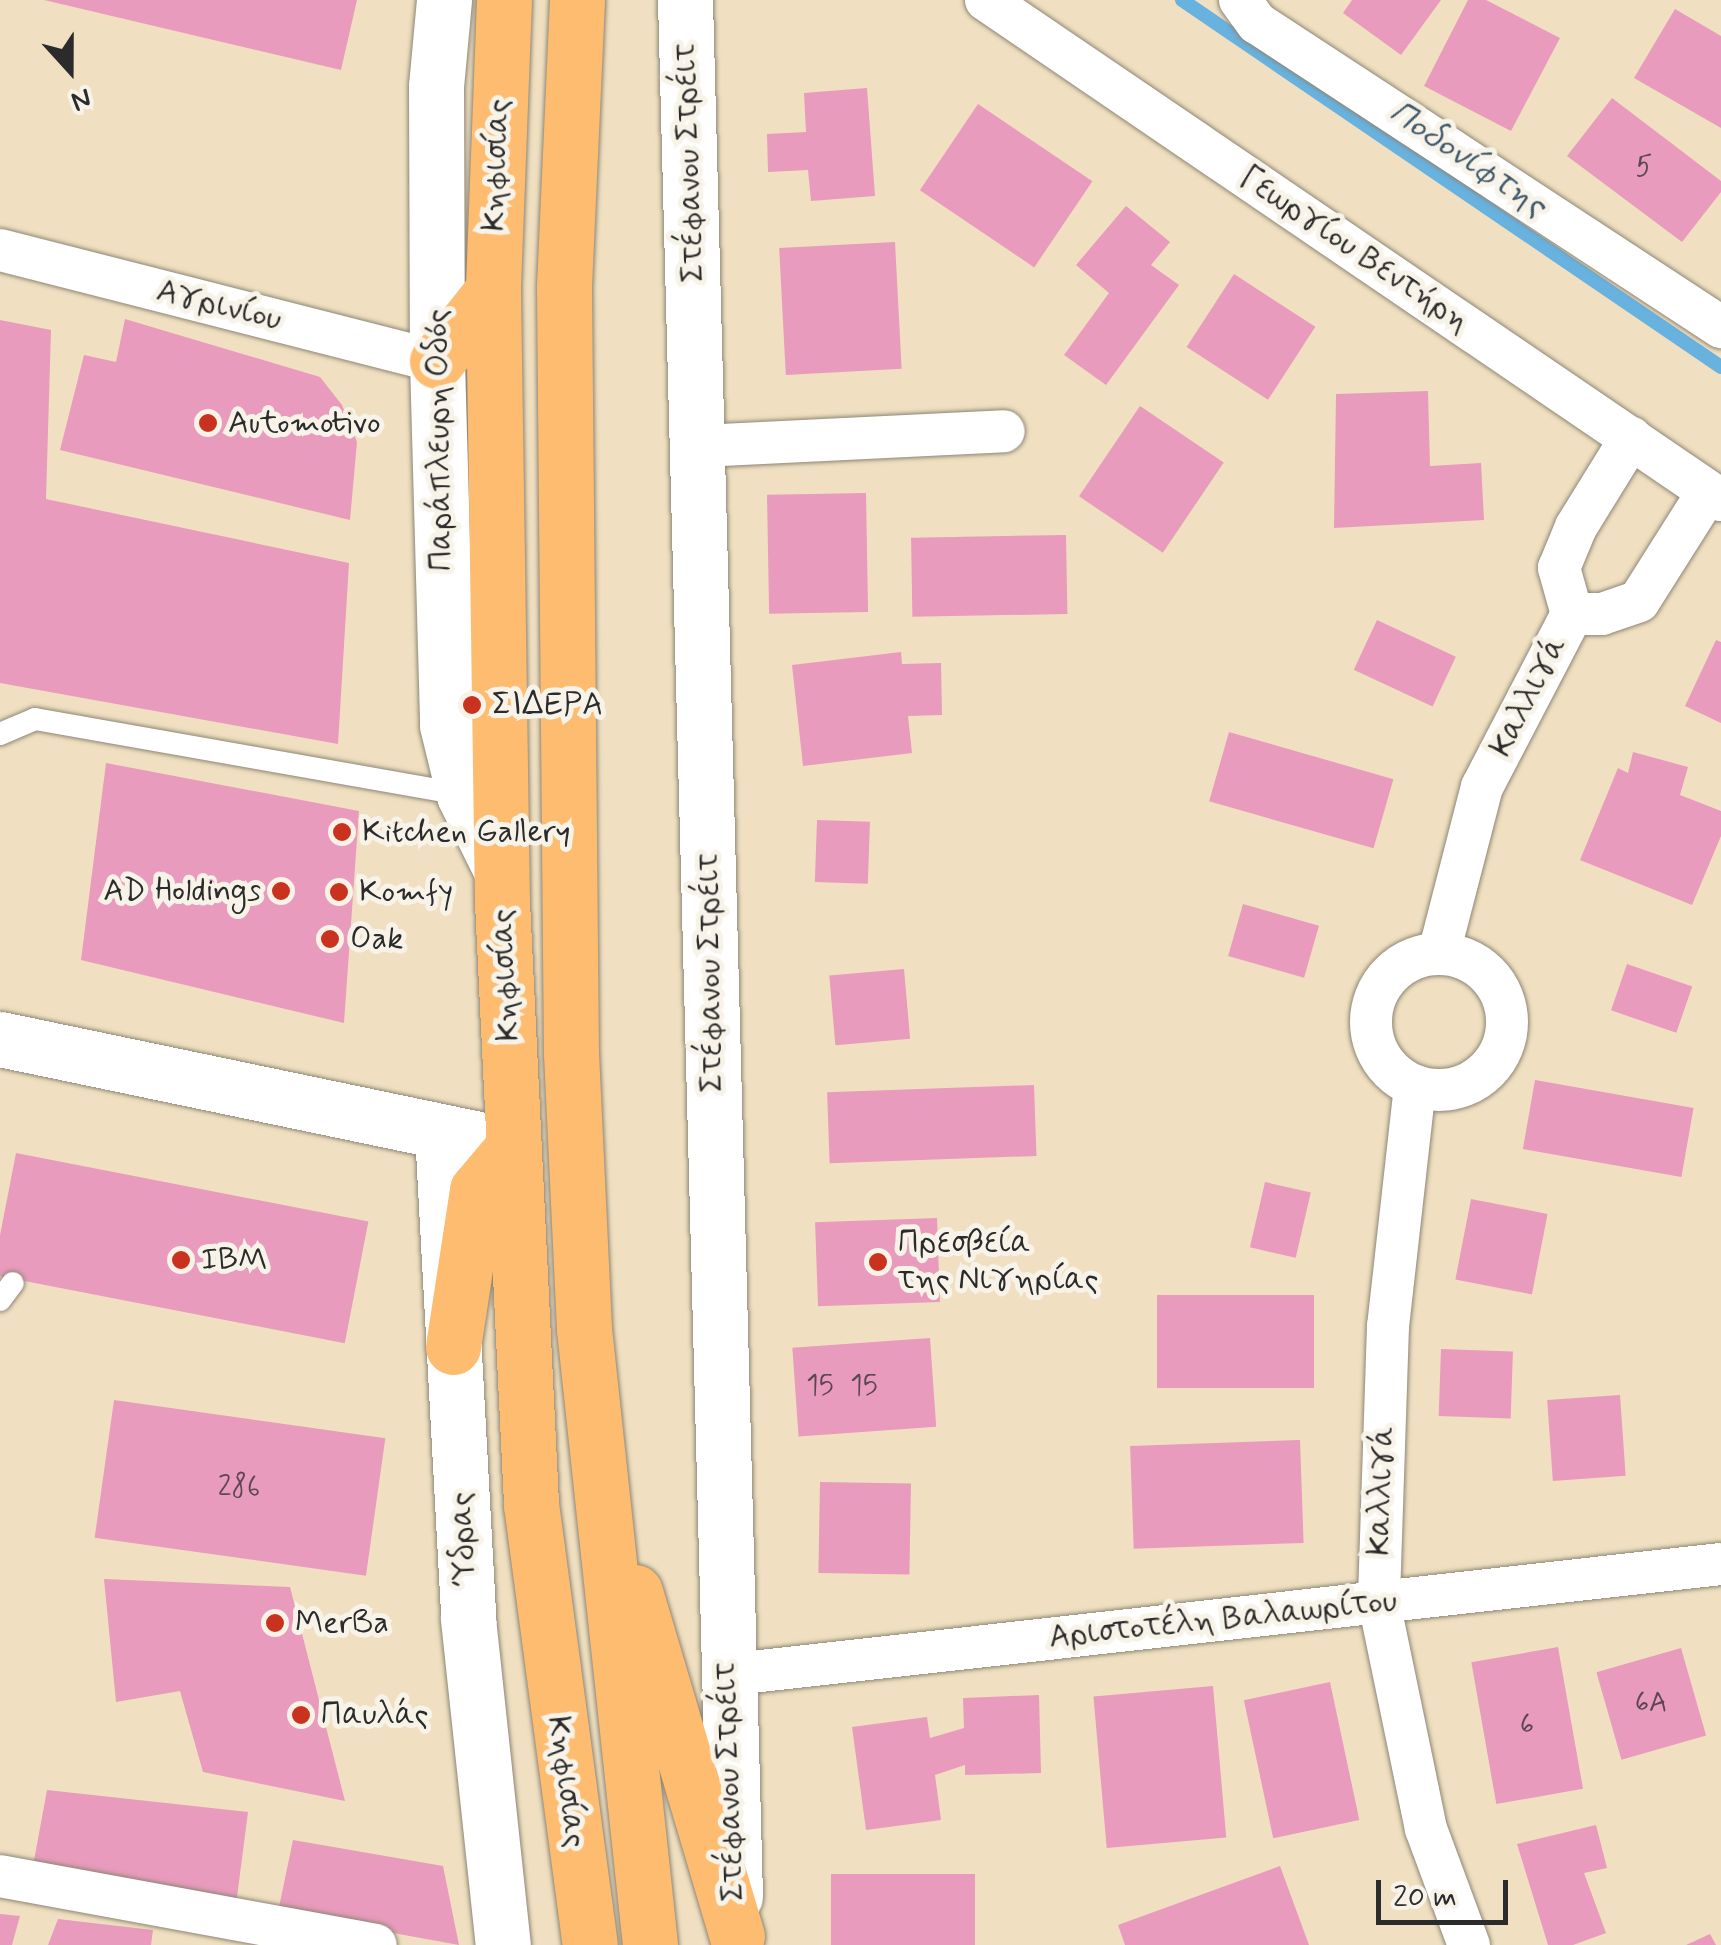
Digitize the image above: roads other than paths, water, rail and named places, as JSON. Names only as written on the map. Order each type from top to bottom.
[{"type":"main road","name":"Κηφισίας","points":[[504,0],[493,290],[502,870],[514,1146],[531,1504],[590,1945]]},
{"type":"main road","name":"Κηφισίας","points":[[576,0],[564,287],[570,1020],[584,1329],[650,1945]]},
{"type":"main road","points":[[437,361],[493,290]]},
{"type":"main road","points":[[453,1347],[477,1190],[514,1146]]},
{"type":"main road","points":[[600,1474],[738,1941]]},
{"type":"street","name":"Παράπλευρη Οδός","points":[[444,0],[436,87],[437,361],[447,725],[464,794],[502,870]]},
{"type":"street","name":"Στέφανου Στρέιτ","points":[[685,0],[701,446],[725,1675],[738,1941]]},
{"type":"street","name":"Γεωργίου Βεντήρη","points":[[986,0],[1715,496]]},
{"type":"street","points":[[1240,0],[1257,24],[1721,327]]},
{"type":"street","name":"Αγρινίου","points":[[0,250],[437,361]]},
{"type":"street","points":[[701,446],[1004,431]]},
{"type":"street","name":"Καλλιγά","points":[[1439,953],[1482,787],[1572,614],[1559,568],[1576,527],[1631,438]]},
{"type":"street","name":"Καλλιγά","points":[[1572,614],[1602,614],[1640,601],[1715,496]]},
{"type":"street","points":[[1439,953],[1462,956],[1498,985],[1508,1013],[1506,1037],[1488,1071],[1468,1084],[1438,1091],[1415,1086],[1380,1056],[1371,1015],[1394,969],[1439,953]]},
{"type":"street","points":[[0,1039],[514,1146]]},
{"type":"street","name":"Καλλιγά","points":[[1415,1086],[1388,1326],[1378,1602],[1426,1829],[1469,1945]]},
{"type":"street","name":"Ύδρας","points":[[442,1132],[468,1619],[503,1945]]},
{"type":"street","name":"Αριστοτέλη Βαλαωρίτου","points":[[725,1675],[1721,1564]]},
{"type":"street","points":[[0,1876],[376,1945]]},
{"type":"lane","points":[[0,734],[35,719],[464,794]]},
{"type":"waterway","name":"Ποδονίφτης","points":[[1182,0],[1721,367]]},
{"type":"place","name":"Automotivo","points":[[208,423]]},
{"type":"place","name":"ΣΙΔΕΡΑ","points":[[472,705]]},
{"type":"place","name":"Kitchen Gallery","points":[[342,832]]},
{"type":"place","name":"AD Holdings","points":[[281,891]]},
{"type":"place","name":"Komfy","points":[[339,892]]},
{"type":"place","name":"Oak","points":[[330,939]]},
{"type":"place","name":"IBM","points":[[181,1260]]},
{"type":"place","name":"Πρεσβεία της Νιγηρίας","points":[[878,1262]]},
{"type":"place","name":"MerBa","points":[[275,1623]]},
{"type":"place","name":"Παυλάς","points":[[301,1715]]}]
